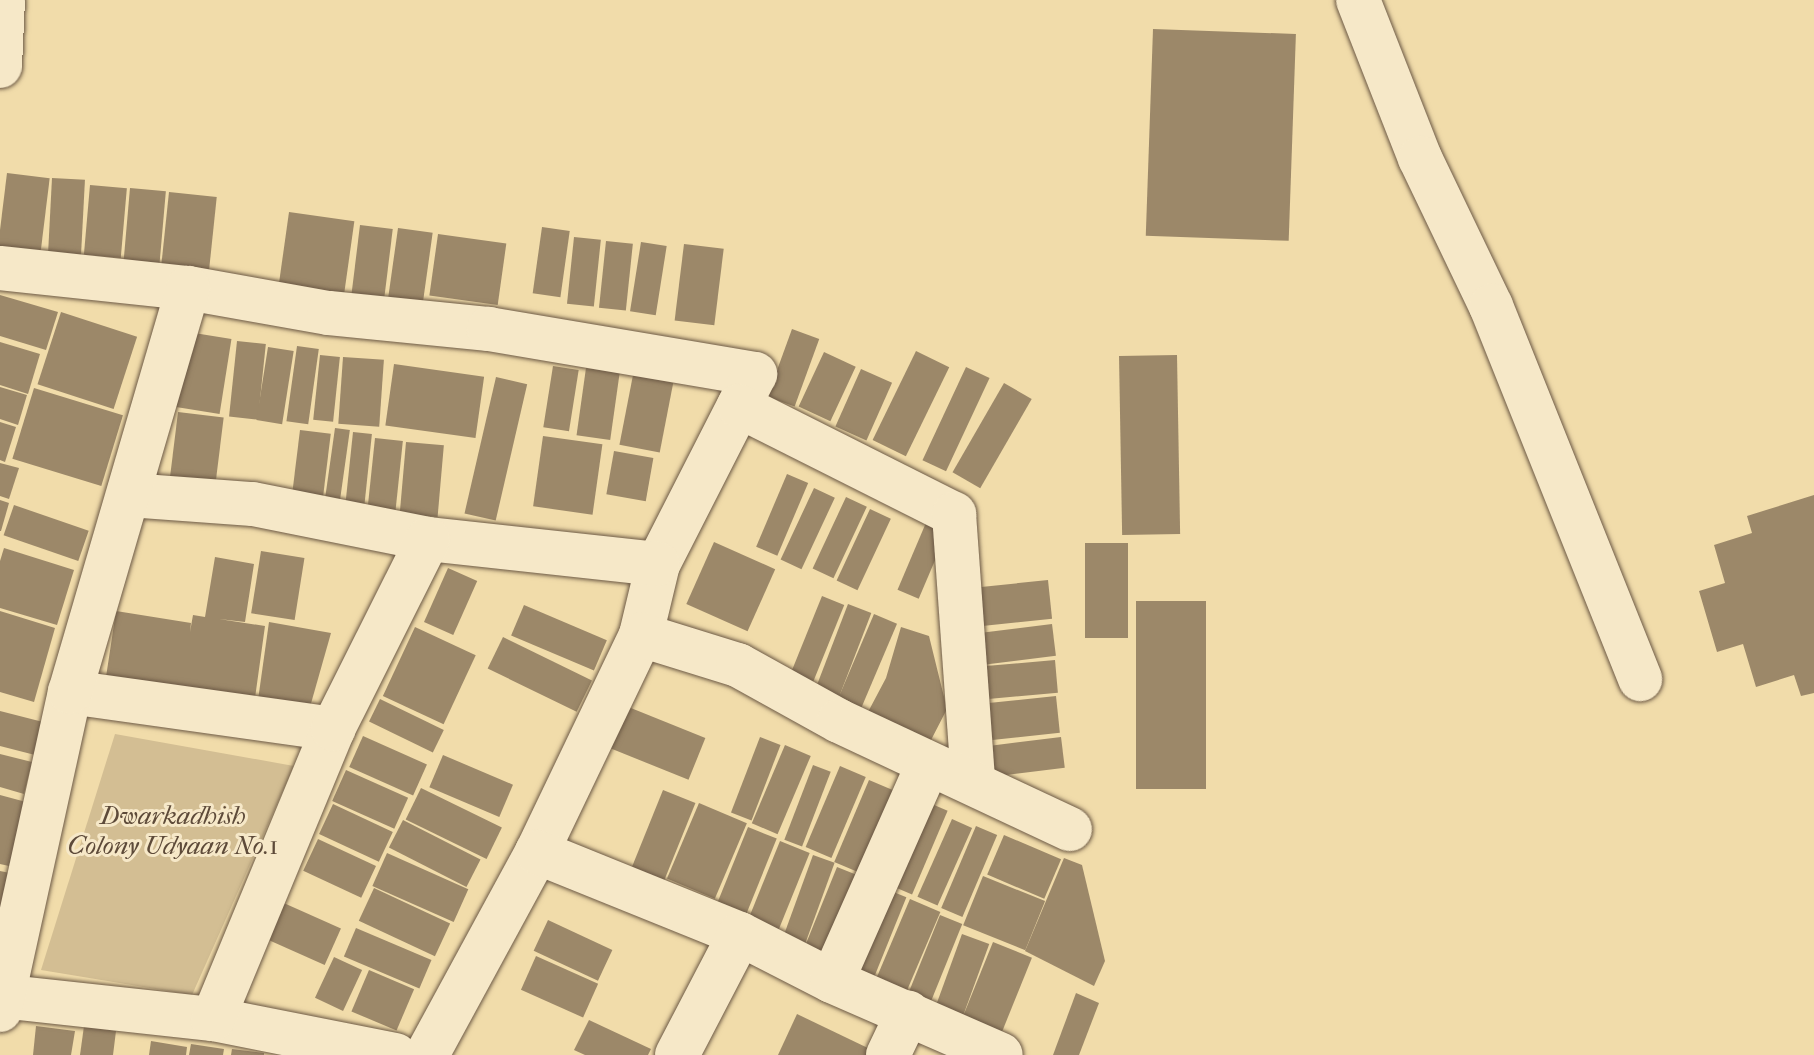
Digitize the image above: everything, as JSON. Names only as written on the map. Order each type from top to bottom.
[{"type":"street","points":[[1358,0],[1420,158],[1491,306],[1640,679]]},
{"type":"street","points":[[0,66],[2,3]]},
{"type":"street","points":[[0,268],[188,288],[329,313],[489,329],[755,374],[658,564],[641,635],[537,852],[427,1055]]},
{"type":"street","points":[[0,1010],[0,996],[70,692],[188,288]]},
{"type":"street","points":[[739,406],[954,514],[973,781]]},
{"type":"street","points":[[129,495],[253,504],[428,539],[658,564]]},
{"type":"street","points":[[213,1019],[333,729],[428,539]]},
{"type":"street","points":[[641,635],[738,665],[839,721],[1070,829]]},
{"type":"street","points":[[70,692],[333,729]]},
{"type":"street","points":[[832,981],[928,764]]},
{"type":"street","points":[[537,852],[740,934],[832,981],[1001,1055]]},
{"type":"street","points":[[677,1055],[740,934]]},
{"type":"street","points":[[0,996],[213,1019],[395,1055]]},
{"type":"street","points":[[888,1055],[908,1013]]},
{"type":"green space","name":"Dwarkadhish Colony Udyaan No.1","points":[[115,734],[294,766],[192,995],[41,970]]},
{"type":"building","points":[[1153,29],[1296,34],[1289,241],[1146,236]]},
{"type":"building","points":[[7,173],[50,178],[40,255],[0,250]]},
{"type":"building","points":[[52,178],[85,180],[81,257],[48,255]]},
{"type":"building","points":[[90,185],[127,188],[121,258],[84,255]]},
{"type":"building","points":[[130,188],[166,191],[160,263],[124,260]]},
{"type":"building","points":[[169,192],[217,197],[209,272],[161,267]]},
{"type":"building","points":[[289,212],[354,221],[344,295],[279,286]]},
{"type":"building","points":[[360,225],[393,229],[384,303],[351,299]]},
{"type":"building","points":[[542,227],[570,231],[560,297],[533,293]]},
{"type":"building","points":[[398,228],[433,233],[422,306],[388,301]]},
{"type":"building","points":[[438,234],[506,244],[498,305],[429,295]]},
{"type":"building","points":[[574,237],[601,240],[594,306],[567,304]]},
{"type":"building","points":[[606,241],[633,244],[626,310],[599,308]]},
{"type":"building","points":[[641,242],[667,246],[656,315],[630,311]]},
{"type":"building","points":[[684,244],[724,249],[714,325],[675,320]]},
{"type":"building","points":[[0,295],[58,312],[46,350],[0,336]]},
{"type":"building","points":[[61,312],[137,337],[114,409],[38,384]]},
{"type":"building","points":[[792,329],[819,339],[795,407],[767,397]]},
{"type":"building","points":[[188,332],[231,339],[220,414],[176,407]]},
{"type":"building","points":[[237,341],[266,344],[258,420],[229,417]]},
{"type":"building","points":[[0,342],[40,354],[28,394],[0,385]]},
{"type":"building","points":[[297,346],[319,349],[308,424],[286,421]]},
{"type":"building","points":[[268,347],[294,351],[282,424],[256,420]]},
{"type":"building","points":[[916,351],[949,367],[906,456],[873,440]]},
{"type":"building","points":[[824,352],[856,367],[830,421],[799,406]]},
{"type":"building","points":[[320,355],[340,357],[333,422],[313,420]]},
{"type":"building","points":[[1177,355],[1180,534],[1122,535],[1119,356]]},
{"type":"building","points":[[343,357],[384,360],[379,427],[338,424]]},
{"type":"building","points":[[394,364],[484,377],[475,438],[385,425]]},
{"type":"building","points":[[553,366],[579,370],[569,431],[543,427]]},
{"type":"building","points":[[966,367],[990,378],[946,471],[922,460]]},
{"type":"building","points":[[586,368],[620,373],[610,440],[577,435]]},
{"type":"building","points":[[861,369],[892,383],[866,440],[835,427]]},
{"type":"building","points":[[633,375],[673,383],[660,453],[619,445]]},
{"type":"building","points":[[496,377],[527,384],[496,521],[465,513]]},
{"type":"building","points":[[1004,383],[1032,399],[980,488],[952,472]]},
{"type":"building","points":[[0,387],[27,395],[18,425],[0,419]]},
{"type":"building","points":[[34,388],[123,415],[101,486],[12,459]]},
{"type":"building","points":[[178,412],[224,418],[215,490],[169,484]]},
{"type":"building","points":[[0,422],[16,427],[5,462],[0,460]]},
{"type":"building","points":[[335,428],[350,430],[340,503],[325,501]]},
{"type":"building","points":[[300,430],[331,434],[323,499],[292,496]]},
{"type":"building","points":[[353,432],[372,434],[364,507],[345,505]]},
{"type":"building","points":[[543,436],[602,444],[593,515],[533,506]]},
{"type":"building","points":[[375,438],[403,441],[395,514],[367,511]]},
{"type":"building","points":[[406,442],[444,445],[438,517],[400,514]]},
{"type":"building","points":[[614,451],[653,458],[646,501],[606,494]]},
{"type":"building","points":[[0,463],[19,468],[9,499],[0,496]]},
{"type":"building","points":[[787,474],[808,483],[777,556],[756,547]]},
{"type":"building","points":[[814,488],[835,498],[801,569],[781,560]]},
{"type":"building","points":[[1814,495],[1814,693],[1801,696],[1794,675],[1756,687],[1743,644],[1717,652],[1699,591],[1725,583],[1714,545],[1752,533],[1747,516]]},
{"type":"building","points":[[846,497],[867,507],[833,578],[813,569]]},
{"type":"building","points":[[0,500],[9,503],[1,531],[0,531]]},
{"type":"building","points":[[14,505],[89,531],[78,561],[4,535]]},
{"type":"building","points":[[870,509],[891,519],[857,590],[837,581]]},
{"type":"building","points":[[928,518],[949,527],[919,599],[898,590]]},
{"type":"building","points":[[714,542],[775,569],[748,631],[686,604]]},
{"type":"building","points":[[1085,543],[1128,543],[1128,638],[1085,638]]},
{"type":"building","points":[[4,548],[74,570],[57,625],[0,608],[0,561]]},
{"type":"building","points":[[261,551],[304,558],[295,620],[251,613]]},
{"type":"building","points":[[215,557],[254,564],[245,622],[219,619],[265,626],[255,698],[106,677],[116,611],[191,623],[190,632],[193,615],[205,617]]},
{"type":"building","points":[[448,568],[477,581],[453,635],[424,622]]},
{"type":"building","points":[[1048,580],[1052,619],[971,627],[966,589]]},
{"type":"building","points":[[822,596],[844,605],[810,689],[788,680]]},
{"type":"building","points":[[1136,601],[1206,601],[1206,789],[1136,789]]},
{"type":"building","points":[[848,604],[871,613],[838,699],[815,690]]},
{"type":"building","points":[[524,605],[607,640],[594,671],[511,635]]},
{"type":"building","points":[[0,611],[55,628],[34,702],[0,692]]},
{"type":"building","points":[[874,614],[897,624],[860,710],[837,701]]},
{"type":"building","points":[[269,622],[331,633],[310,707],[258,700]]},
{"type":"building","points":[[1052,624],[1056,656],[977,665],[974,634]]},
{"type":"building","points":[[415,627],[476,655],[444,724],[383,696]]},
{"type":"building","points":[[901,627],[929,636],[947,709],[930,742],[868,712],[886,678]]},
{"type":"building","points":[[503,637],[592,680],[577,712],[488,668]]},
{"type":"building","points":[[1055,660],[1058,693],[980,700],[977,667]]},
{"type":"building","points":[[1056,696],[1060,733],[985,741],[981,704]]},
{"type":"building","points":[[380,699],[444,730],[433,753],[369,721]]},
{"type":"building","points":[[621,704],[705,738],[689,780],[604,746]]},
{"type":"building","points":[[0,711],[43,722],[35,755],[0,746]]},
{"type":"building","points":[[363,736],[427,764],[413,796],[349,767]]},
{"type":"building","points":[[760,737],[781,745],[752,821],[731,813]]},
{"type":"building","points":[[1061,737],[1065,768],[990,777],[987,746]]},
{"type":"building","points":[[785,745],[811,756],[778,834],[752,823]]},
{"type":"building","points":[[0,754],[32,762],[24,794],[0,787]]},
{"type":"building","points":[[443,755],[513,785],[499,817],[429,787]]},
{"type":"building","points":[[813,765],[831,772],[802,846],[784,840]]},
{"type":"building","points":[[840,766],[866,777],[831,858],[806,847]]},
{"type":"building","points":[[346,770],[408,798],[394,829],[332,801]]},
{"type":"building","points":[[869,780],[902,794],[867,876],[834,862]]},
{"type":"building","points":[[421,788],[502,827],[487,859],[406,819]]},
{"type":"building","points":[[663,790],[695,803],[663,884],[630,871]]},
{"type":"building","points":[[0,795],[26,802],[9,866],[0,864]]},
{"type":"building","points":[[920,799],[948,811],[912,894],[884,883]]},
{"type":"building","points":[[699,803],[747,823],[715,899],[667,878]]},
{"type":"building","points":[[333,804],[393,832],[379,862],[319,834]]},
{"type":"building","points":[[952,819],[972,828],[938,906],[917,897]]},
{"type":"building","points":[[403,820],[481,859],[466,887],[389,848]]},
{"type":"building","points":[[976,826],[997,835],[962,917],[941,908]]},
{"type":"building","points":[[748,827],[777,839],[742,924],[714,912]]},
{"type":"building","points":[[1004,835],[1061,859],[1044,899],[987,875]]},
{"type":"building","points":[[318,839],[376,866],[361,898],[303,871]]},
{"type":"building","points":[[780,841],[810,853],[774,941],[744,929]]},
{"type":"building","points":[[387,853],[468,889],[454,922],[372,886]]},
{"type":"building","points":[[813,855],[835,863],[802,952],[781,944]]},
{"type":"building","points":[[1064,858],[1082,865],[1105,961],[1094,986],[1025,951]]},
{"type":"building","points":[[837,867],[864,878],[830,962],[803,951]]},
{"type":"building","points":[[0,871],[10,873],[0,909]]},
{"type":"building","points":[[983,876],[1045,901],[1025,950],[963,925]]},
{"type":"building","points":[[374,888],[450,923],[435,956],[359,921]]},
{"type":"building","points":[[886,889],[906,897],[872,983],[851,975]]},
{"type":"building","points":[[910,899],[940,912],[903,999],[873,986]]},
{"type":"building","points":[[277,900],[341,928],[325,965],[261,937]]},
{"type":"building","points":[[940,915],[962,924],[927,1012],[904,1003]]},
{"type":"building","points":[[548,920],[612,950],[598,981],[534,951]]},
{"type":"building","points":[[356,928],[431,960],[419,989],[344,957]]},
{"type":"building","points":[[962,934],[989,944],[959,1026],[932,1016]]},
{"type":"building","points":[[993,942],[1032,958],[997,1045],[958,1029]]},
{"type":"building","points":[[536,956],[598,984],[583,1017],[521,990]]},
{"type":"building","points":[[334,957],[362,970],[343,1011],[315,998]]},
{"type":"building","points":[[369,970],[414,989],[397,1031],[351,1011]]},
{"type":"building","points":[[1076,993],[1099,1003],[1079,1055],[1053,1055]]},
{"type":"building","points":[[797,1014],[872,1050],[869,1055],[778,1055]]},
{"type":"building","points":[[589,1020],[651,1049],[648,1055],[585,1055],[574,1050]]},
{"type":"building","points":[[36,1026],[75,1031],[71,1055],[33,1055]]},
{"type":"building","points":[[84,1026],[116,1031],[113,1055],[80,1055]]},
{"type":"building","points":[[151,1041],[187,1047],[186,1055],[149,1055]]},
{"type":"building","points":[[191,1044],[224,1049],[223,1055],[189,1055]]},
{"type":"building","points":[[232,1049],[264,1053],[264,1055],[231,1055]]}]
